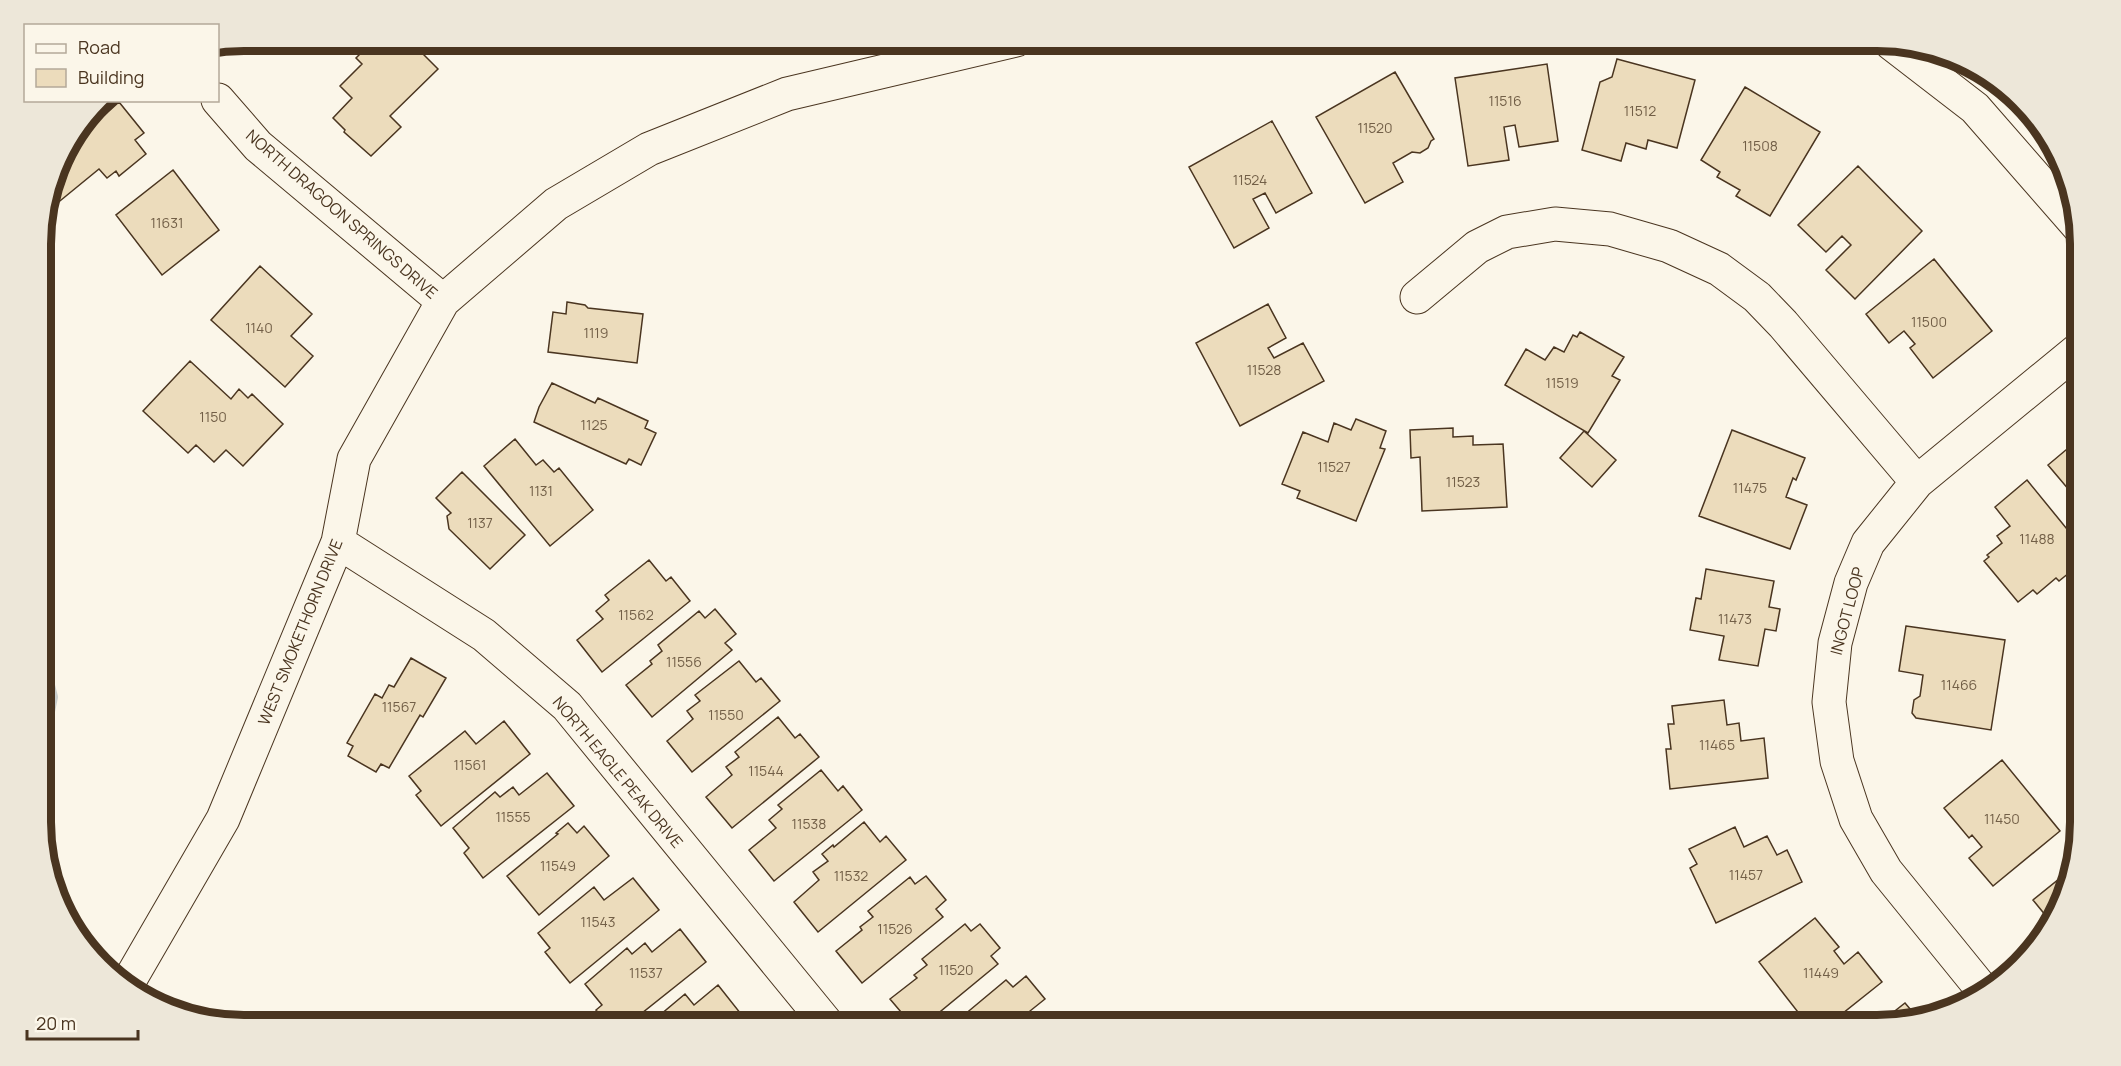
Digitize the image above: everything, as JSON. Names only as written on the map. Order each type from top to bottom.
[{"type":"street","name":"WEST SMOKETHORN DRIVE","points":[[131,978],[223,819],[338,542],[354,459],[443,301],[556,204],[649,148],[788,94],[970,51]]},
{"type":"street","points":[[1904,53],[1974,108],[2067,213]]},
{"type":"street","name":"NORTH DRAGOON SPRINGS DRIVE","points":[[219,101],[258,146],[443,301]]},
{"type":"street","points":[[1417,297],[1478,247],[1507,232],[1555,224],[1610,229],[1669,246],[1719,269],[1756,297],[1783,324],[1917,483]]},
{"type":"street","name":"INGOT LOOP","points":[[1979,986],[1886,871],[1856,819],[1837,761],[1829,702],[1835,643],[1851,583],[1868,543],[1917,483],[2070,356]]},
{"type":"street","name":"NORTH EAGLE PEAK DRIVE","points":[[338,542],[484,635],[567,706],[820,1015]]},
{"type":"building","points":[[363,51],[420,51],[438,69],[390,116],[401,127],[371,156],[344,132],[345,130],[333,118],[352,98],[340,86],[362,64],[356,58]]},
{"type":"building","points":[[1617,59],[1695,80],[1677,148],[1648,140],[1646,149],[1626,143],[1621,161],[1582,150],[1600,82],[1612,77]]},
{"type":"building","points":[[1547,64],[1558,141],[1519,147],[1515,125],[1504,127],[1509,160],[1468,166],[1455,78]]},
{"type":"building","points":[[1395,72],[1434,139],[1428,148],[1420,153],[1412,152],[1393,163],[1403,182],[1365,203],[1316,117]]},
{"type":"building","points":[[1745,87],[1820,132],[1770,216],[1736,196],[1740,190],[1717,177],[1720,172],[1701,160]]},
{"type":"building","points":[[119,102],[144,133],[135,140],[146,154],[119,176],[116,171],[107,178],[99,169],[55,205],[66,170],[77,147],[98,119],[99,120]]},
{"type":"building","points":[[1272,121],[1312,193],[1276,213],[1265,193],[1253,199],[1269,228],[1234,248],[1189,167]]},
{"type":"building","points":[[1858,166],[1922,231],[1855,299],[1826,270],[1851,245],[1842,236],[1826,252],[1798,225]]},
{"type":"building","points":[[173,170],[219,230],[162,275],[116,215]]},
{"type":"building","points":[[1934,259],[1992,331],[1933,378],[1910,348],[1915,344],[1904,331],[1889,343],[1866,314]]},
{"type":"building","points":[[260,266],[312,314],[291,336],[313,356],[285,387],[211,320]]},
{"type":"building","points":[[567,302],[585,305],[588,308],[643,314],[637,363],[548,352],[553,312],[566,314]]},
{"type":"building","points":[[1268,304],[1286,338],[1268,348],[1274,358],[1303,343],[1324,381],[1240,426],[1196,343]]},
{"type":"building","points":[[1580,332],[1624,357],[1612,376],[1620,380],[1588,433],[1505,385],[1526,349],[1545,360],[1554,347],[1564,352],[1573,335],[1577,337]]},
{"type":"building","points":[[190,361],[231,399],[239,389],[248,398],[252,394],[283,424],[243,466],[226,450],[214,462],[196,445],[188,453],[143,411]]},
{"type":"building","points":[[552,383],[595,403],[598,398],[648,421],[645,428],[656,433],[641,465],[629,459],[626,464],[534,422]]},
{"type":"building","points":[[1356,419],[1386,431],[1380,448],[1385,449],[1356,521],[1297,498],[1300,491],[1282,484],[1303,432],[1328,442],[1334,423],[1351,430]]},
{"type":"building","points":[[1453,428],[1453,437],[1473,436],[1473,445],[1503,444],[1507,507],[1422,511],[1420,457],[1411,458],[1410,430]]},
{"type":"building","points":[[1732,430],[1805,458],[1796,480],[1793,478],[1786,497],[1807,505],[1790,549],[1699,516]]},
{"type":"building","points":[[1584,431],[1616,460],[1592,487],[1560,458]]},
{"type":"building","points":[[515,439],[536,465],[543,460],[554,472],[559,468],[593,510],[550,546],[484,466]]},
{"type":"building","points":[[2070,447],[2070,491],[2048,465]]},
{"type":"building","points":[[462,472],[525,535],[490,569],[449,529],[447,516],[451,513],[436,498]]},
{"type":"building","points":[[2027,480],[2070,533],[2070,572],[2059,581],[2056,578],[2037,594],[2033,590],[2018,602],[1984,561],[1989,557],[1987,555],[2002,543],[1997,536],[2010,526],[1995,507]]},
{"type":"building","points":[[649,560],[666,581],[671,577],[690,601],[602,672],[577,640],[603,619],[596,611],[609,600],[605,595]]},
{"type":"building","points":[[1706,569],[1774,581],[1769,607],[1780,609],[1776,631],[1765,629],[1758,666],[1719,660],[1724,636],[1690,630],[1696,598],[1701,599]]},
{"type":"building","points":[[715,609],[736,634],[725,643],[732,650],[652,717],[626,685],[652,664],[650,661],[662,651],[658,645],[699,611],[705,618]]},
{"type":"building","points":[[1906,626],[2005,640],[1991,730],[1916,718],[1912,713],[1914,700],[1920,696],[1923,675],[1899,671]]},
{"type":"building","points":[[411,658],[446,678],[423,717],[420,715],[389,768],[381,764],[376,772],[348,756],[353,746],[347,743],[375,694],[382,698],[389,685],[394,687]]},
{"type":"building","points":[[739,661],[756,682],[761,678],[780,701],[692,772],[667,741],[693,719],[687,711],[700,701],[695,695]]},
{"type":"building","points":[[1724,700],[1727,725],[1739,723],[1741,741],[1764,738],[1768,778],[1670,789],[1666,749],[1671,749],[1668,724],[1674,724],[1672,706]]},
{"type":"building","points":[[778,717],[795,738],[800,734],[819,757],[732,828],[706,797],[732,775],[726,767],[739,757],[735,752]]},
{"type":"building","points":[[504,721],[530,754],[441,826],[416,795],[421,791],[409,776],[465,731],[476,744]]},
{"type":"building","points":[[2002,760],[2060,831],[1993,886],[1969,858],[1982,847],[1972,835],[1969,838],[1944,808]]},
{"type":"building","points":[[821,770],[838,791],[843,786],[862,810],[774,881],[749,850],[776,828],[769,820],[782,809],[778,805]]},
{"type":"building","points":[[547,773],[574,806],[483,878],[464,853],[469,848],[453,828],[495,792],[500,797],[513,787],[519,795]]},
{"type":"building","points":[[864,822],[880,842],[886,836],[906,860],[818,932],[794,902],[819,880],[813,872],[828,861],[822,854]]},
{"type":"building","points":[[568,823],[577,833],[584,826],[609,856],[539,915],[507,876]]},
{"type":"building","points":[[1735,827],[1744,847],[1767,836],[1777,855],[1787,850],[1802,882],[1716,923],[1690,868],[1697,864],[1689,849]]},
{"type":"building","points":[[926,876],[946,900],[936,909],[943,917],[862,983],[836,951],[862,930],[860,927],[873,917],[868,911],[910,877],[915,884]]},
{"type":"building","points":[[2061,877],[2045,915],[2033,900]]},
{"type":"building","points":[[633,878],[659,910],[570,983],[545,952],[550,948],[538,933],[594,887],[604,900]]},
{"type":"building","points":[[1815,918],[1839,947],[1834,951],[1844,964],[1858,952],[1882,982],[1841,1015],[1800,1015],[1759,962]]},
{"type":"building","points":[[965,924],[971,931],[980,924],[1000,948],[991,956],[998,964],[936,1015],[904,1015],[890,999],[917,978],[914,975],[927,965],[922,959]]},
{"type":"building","points":[[680,929],[706,962],[640,1015],[600,1015],[596,1010],[602,1005],[585,984],[627,948],[632,954],[645,943],[652,952]]},
{"type":"building","points":[[1026,976],[1045,999],[1030,1011],[1034,1015],[964,1015],[1006,980],[1013,987]]},
{"type":"building","points":[[718,985],[741,1014],[660,1015],[685,994],[694,1005]]},
{"type":"building","points":[[1905,1003],[1912,1011],[1890,1015]]},
{"type":"waterway","points":[[51,689],[53,697],[51,707]]}]
